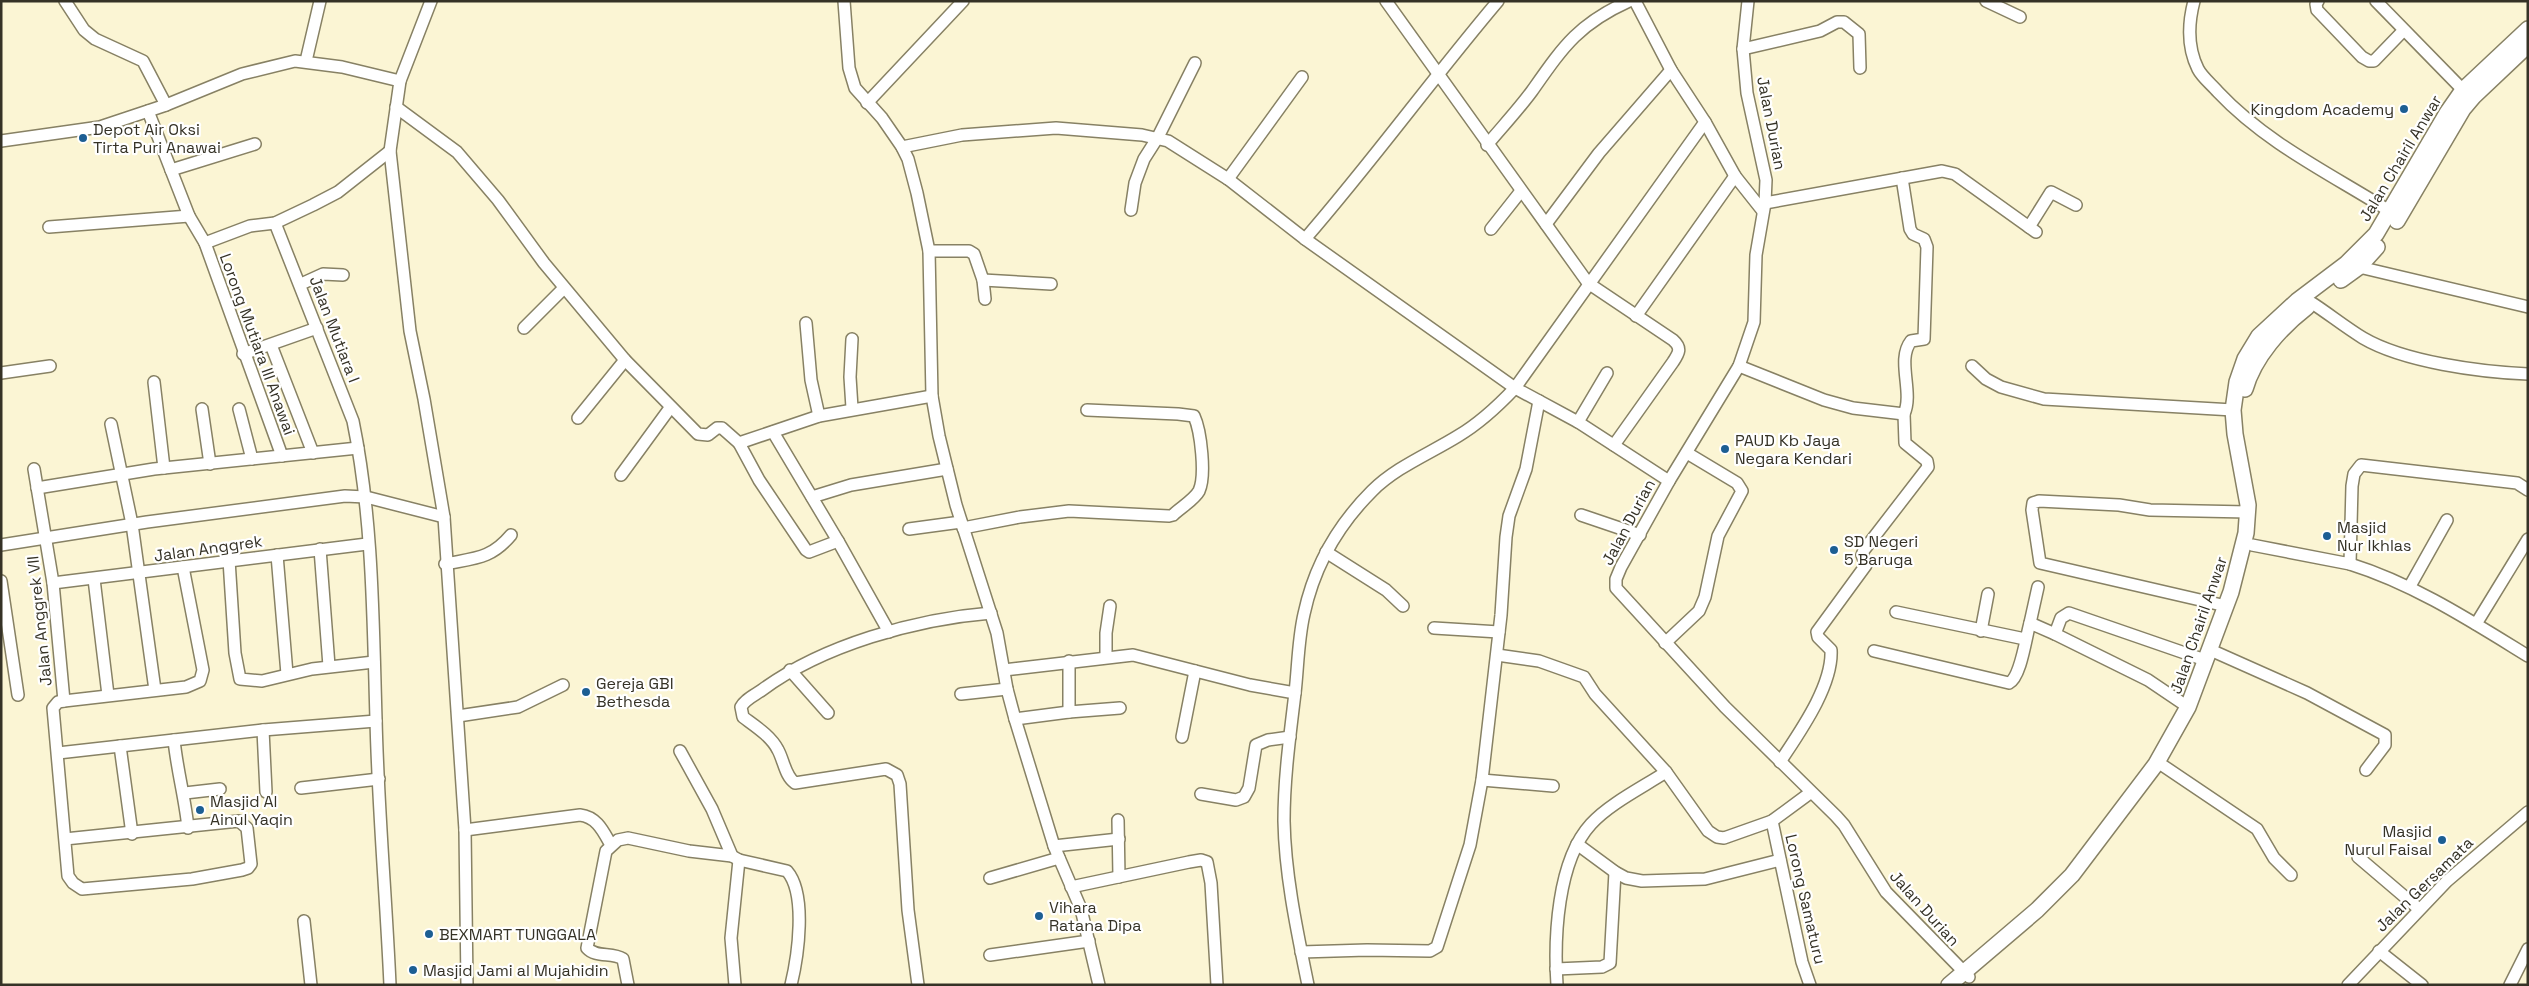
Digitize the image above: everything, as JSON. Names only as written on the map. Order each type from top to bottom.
[{"type":"main road","name":"Jalan Chairil Anwar","points":[[1949,985],[1964,978],[2060,895],[2162,765],[2186,723],[2226,606],[2241,551],[2248,512],[2233,410],[2237,382],[2246,359],[2259,336],[2297,301],[2355,263],[2391,212],[2446,113],[2463,90],[2528,29]]},
{"type":"main road","name":"Jalan Chairil Anwar","points":[[1964,978],[2072,875],[2156,764],[2188,706],[2242,582],[2252,545],[2254,502],[2241,412],[2242,398],[2254,368],[2281,330],[2355,263],[2386,238],[2463,110],[2474,96],[2528,45]]},
{"type":"street","points":[[65,1],[84,30],[95,39],[143,61],[166,104]]},
{"type":"street","points":[[306,61],[320,1]]},
{"type":"street","points":[[431,1],[400,81],[390,151],[410,331],[424,399],[444,517],[445,564],[458,716],[465,830],[467,985]]},
{"type":"street","points":[[844,1],[849,68],[855,88],[882,118],[902,147],[908,159],[917,193],[929,252],[932,396],[946,469],[991,613],[1015,719],[1054,846],[1081,909],[1099,985]]},
{"type":"street","points":[[867,103],[963,1]]},
{"type":"street","points":[[1386,1],[1487,145],[1588,283],[1673,340],[1679,347],[1680,351],[1614,445]]},
{"type":"street","points":[[1305,239],[1348,189],[1437,74],[1498,1]]},
{"type":"street","points":[[1487,145],[1531,92],[1552,60],[1571,38],[1598,17],[1629,1]]},
{"type":"street","points":[[1635,1],[1672,70],[1705,122],[1735,176],[1763,206],[1942,170],[1955,174],[2033,229],[2046,195],[2051,192],[2076,205]]},
{"type":"street","name":"Jalan Durian","points":[[1748,1],[1744,49],[1747,92],[1764,162],[1766,180],[1756,256],[1756,313],[1739,366],[1669,481],[1621,567],[1616,579],[1616,588],[1665,643],[1810,793],[1844,825],[1886,892],[1964,978]]},
{"type":"street","points":[[1986,1],[2020,17]]},
{"type":"street","points":[[2194,1],[2189,33],[2198,70],[2204,77],[2228,102],[2271,139],[2391,212]]},
{"type":"street","points":[[2318,1],[2316,4],[2317,10],[2362,57],[2369,61],[2374,61],[2404,31]]},
{"type":"street","points":[[2376,1],[2463,90]]},
{"type":"street","points":[[1744,49],[1820,31],[1837,22],[1844,22],[1859,34],[1860,68]]},
{"type":"street","points":[[1,141],[100,127],[148,111],[242,74],[270,66],[306,61],[400,81]]},
{"type":"street","points":[[1131,210],[1139,171],[1195,63]]},
{"type":"street","points":[[1546,224],[1599,153],[1672,70]]},
{"type":"street","points":[[1228,178],[1302,76]]},
{"type":"street","points":[[396,107],[457,152],[498,200],[564,288],[625,360],[670,408],[698,434],[708,435],[717,428],[722,428],[739,443],[759,480],[806,550],[809,552],[838,541]]},
{"type":"street","name":"Lorong Mutiara III Anawai","points":[[148,111],[189,216],[205,243],[243,354],[282,456]]},
{"type":"street","points":[[1308,985],[1292,896],[1285,826],[1290,737],[1303,616],[1316,574],[1326,552],[1348,518],[1389,476],[1460,436],[1484,418],[1515,388],[1588,283],[1705,122]]},
{"type":"street","points":[[902,147],[962,135],[1056,128],[1158,137],[1168,141],[1228,178],[1305,239],[1515,388],[1578,422],[1669,481]]},
{"type":"street","points":[[171,170],[255,144]]},
{"type":"street","points":[[205,243],[250,226],[275,223],[338,192],[390,151]]},
{"type":"street","points":[[1636,316],[1735,176]]},
{"type":"street","points":[[1780,762],[1808,717],[1826,677],[1830,650],[1818,638],[1817,632],[1866,565],[1862,554],[1864,550],[1928,467],[1927,461],[1905,443],[1904,414],[1907,403],[1906,349],[1911,341],[1924,339],[1928,247],[1924,239],[1913,234],[1910,229],[1902,178]]},
{"type":"street","points":[[1491,229],[1521,191]]},
{"type":"street","points":[[49,226],[189,216]]},
{"type":"street","name":"Jalan Mutiara I","points":[[275,223],[301,284],[353,421],[366,497],[390,985]]},
{"type":"street","points":[[929,252],[969,251],[977,258],[983,280],[985,299]]},
{"type":"street","points":[[2355,263],[2528,307]]},
{"type":"street","points":[[301,284],[323,274],[343,275]]},
{"type":"street","points":[[983,280],[1051,284]]},
{"type":"street","points":[[524,328],[564,288]]},
{"type":"street","points":[[2312,303],[2364,338],[2400,353],[2490,373],[2528,374]]},
{"type":"street","points":[[806,323],[812,380],[819,416]]},
{"type":"street","points":[[243,354],[271,346],[317,328]]},
{"type":"street","points":[[852,339],[852,408]]},
{"type":"street","points":[[271,346],[313,453]]},
{"type":"street","points":[[578,418],[625,360]]},
{"type":"street","points":[[1,373],[50,366]]},
{"type":"street","points":[[1739,366],[1824,400],[1853,408],[1904,414]]},
{"type":"street","points":[[1972,366],[1986,379],[2001,387],[2044,399],[2233,410]]},
{"type":"street","points":[[1578,422],[1606,373]]},
{"type":"street","points":[[154,382],[164,468]]},
{"type":"street","points":[[739,443],[819,416],[852,408],[932,396]]},
{"type":"street","points":[[1301,952],[1367,950],[1412,952],[1434,949],[1441,935],[1466,858],[1482,780],[1497,655],[1509,516],[1526,469],[1539,401]]},
{"type":"street","points":[[621,475],[670,408]]},
{"type":"street","points":[[202,409],[210,464]]},
{"type":"street","points":[[239,409],[252,459]]},
{"type":"street","points":[[909,529],[962,525],[1069,511],[1169,516],[1173,515],[1200,490],[1202,470],[1199,434],[1194,416],[1087,410]]},
{"type":"street","points":[[111,424],[132,524],[155,690]]},
{"type":"street","points":[[773,432],[838,541],[889,632]]},
{"type":"street","points":[[38,488],[164,468],[358,448]]},
{"type":"street","points":[[1665,643],[1699,611],[1705,598],[1718,536],[1742,491],[1737,483],[1687,453]]},
{"type":"street","points":[[2350,564],[2352,486],[2354,474],[2359,465],[2501,481],[2517,484],[2528,490]]},
{"type":"street","name":"Jalan Anggrek VII","points":[[34,469],[53,583],[64,701]]},
{"type":"street","points":[[812,497],[851,485],[946,469]]},
{"type":"street","points":[[1,545],[132,524],[345,496],[366,497],[444,517]]},
{"type":"street","points":[[2226,606],[2040,562],[2032,510],[2033,504],[2039,501],[2119,504],[2150,510],[2248,512]]},
{"type":"street","points":[[1581,514],[1640,535]]},
{"type":"street","points":[[2410,586],[2447,520]]},
{"type":"street","points":[[445,564],[489,554],[499,549],[511,535]]},
{"type":"street","points":[[2476,624],[2528,539]]},
{"type":"street","name":"Jalan Anggrek","points":[[53,583],[138,574],[229,560],[368,544]]},
{"type":"street","points":[[2252,545],[2350,564],[2379,573],[2410,586],[2528,656]]},
{"type":"street","points":[[320,549],[329,666]]},
{"type":"street","points":[[1326,552],[1386,590],[1403,606]]},
{"type":"street","points":[[277,555],[287,674]]},
{"type":"street","points":[[229,560],[235,653],[238,674],[243,680],[262,681],[329,666],[374,662]]},
{"type":"street","points":[[65,839],[132,834],[239,821],[247,828],[251,857],[248,868],[192,879],[82,889],[73,883],[68,876],[58,753],[52,712],[55,705],[64,701],[186,687],[200,681],[203,670],[184,567]]},
{"type":"street","points":[[94,579],[108,695]]},
{"type":"street","points":[[1,581],[18,695]]},
{"type":"street","points":[[1874,651],[2010,683],[2015,679],[2018,670],[2038,587]]},
{"type":"street","points":[[1980,631],[1988,594]]},
{"type":"street","points":[[1106,657],[1106,632],[1110,606]]},
{"type":"street","points":[[1896,612],[2025,639]]},
{"type":"street","points":[[2055,634],[2061,618],[2069,612],[2210,656],[2307,692],[2385,735],[2385,745],[2366,770]]},
{"type":"street","points":[[918,985],[911,944],[900,784],[897,774],[886,769],[795,783],[791,780],[773,742],[743,717],[741,712],[743,703],[790,670],[829,653],[889,632],[931,620],[991,613]]},
{"type":"street","points":[[2030,623],[2148,680],[2188,706]]},
{"type":"street","points":[[1434,628],[1499,632]]},
{"type":"street","points":[[1497,655],[1538,661],[1584,677],[1594,694],[1666,772],[1712,835],[1724,838],[1772,821],[1810,793]]},
{"type":"street","points":[[1004,670],[1068,661],[1133,656],[1250,685],[1295,693]]},
{"type":"street","points":[[1068,661],[1069,712]]},
{"type":"street","points":[[790,670],[828,713]]},
{"type":"street","points":[[1182,737],[1195,671]]},
{"type":"street","points":[[458,716],[518,707],[563,685]]},
{"type":"street","points":[[961,694],[1007,689]]},
{"type":"street","points":[[1015,719],[1120,708]]},
{"type":"street","points":[[58,753],[264,730],[376,721]]},
{"type":"street","points":[[264,730],[266,792]]},
{"type":"street","points":[[1201,794],[1236,800],[1244,797],[1249,788],[1256,745],[1268,740],[1290,737]]},
{"type":"street","points":[[174,740],[177,768],[184,793],[188,828]]},
{"type":"street","points":[[120,746],[132,834]]},
{"type":"street","points":[[680,752],[712,809],[736,858],[731,938],[735,985]]},
{"type":"street","points":[[2162,765],[2258,829],[2274,858],[2291,875]]},
{"type":"street","points":[[1557,985],[1556,938],[1562,893],[1577,844],[1592,823],[1666,772]]},
{"type":"street","points":[[301,788],[379,779]]},
{"type":"street","points":[[1482,780],[1553,786]]},
{"type":"street","points":[[184,793],[220,789]]},
{"type":"street","name":"Jalan Gersamata","points":[[2348,985],[2419,909],[2454,875],[2528,812]]},
{"type":"street","points":[[465,830],[580,815],[590,817],[599,825],[611,845]]},
{"type":"street","points":[[1118,820],[1120,839],[1119,877]]},
{"type":"street","name":"Lorong Samaturu","points":[[1772,821],[1802,962],[1810,985]]},
{"type":"street","points":[[628,985],[623,959],[612,954],[596,954],[588,948],[606,851],[618,840],[628,838],[689,851],[736,858],[787,871],[794,881],[799,940],[797,963],[791,985]]},
{"type":"street","points":[[1054,846],[1120,839]]},
{"type":"street","points":[[1577,844],[1615,872],[1626,878],[1642,881],[1691,880],[1725,875],[1780,860]]},
{"type":"street","points":[[2358,857],[2419,909]]},
{"type":"street","points":[[990,878],[1060,858]]},
{"type":"street","points":[[1071,886],[1201,860],[1207,862],[1211,883],[1217,985]]},
{"type":"street","points":[[1556,970],[1602,968],[1610,963],[1615,872]]},
{"type":"street","points":[[304,921],[311,985]]},
{"type":"street","points":[[990,955],[1089,941]]},
{"type":"street","points":[[2510,985],[2528,949]]},
{"type":"street","points":[[2379,951],[2422,985]]},
{"type":"place","name":"Kingdom Academy","points":[[2404,109]]},
{"type":"place","name":"Depot Air Oksi Tirta Puri Anawai","points":[[83,138]]},
{"type":"place","name":"PAUD Kb Jaya Negara Kendari","points":[[1725,449]]},
{"type":"place","name":"Masjid Nur Ikhlas","points":[[2327,536]]},
{"type":"place","name":"SD Negeri 5 Baruga","points":[[1834,550]]},
{"type":"place","name":"Gereja GBI Bethesda","points":[[586,692]]},
{"type":"place","name":"Masjid Al Ainul Yaqin","points":[[200,810]]},
{"type":"place","name":"Masjid Nurul Faisal","points":[[2442,840]]},
{"type":"place","name":"Vihara Ratana Dipa","points":[[1039,916]]},
{"type":"place","name":"BEXMART TUNGGALA","points":[[429,934]]},
{"type":"place","name":"Masjid Jami al Mujahidin","points":[[413,970]]}]
